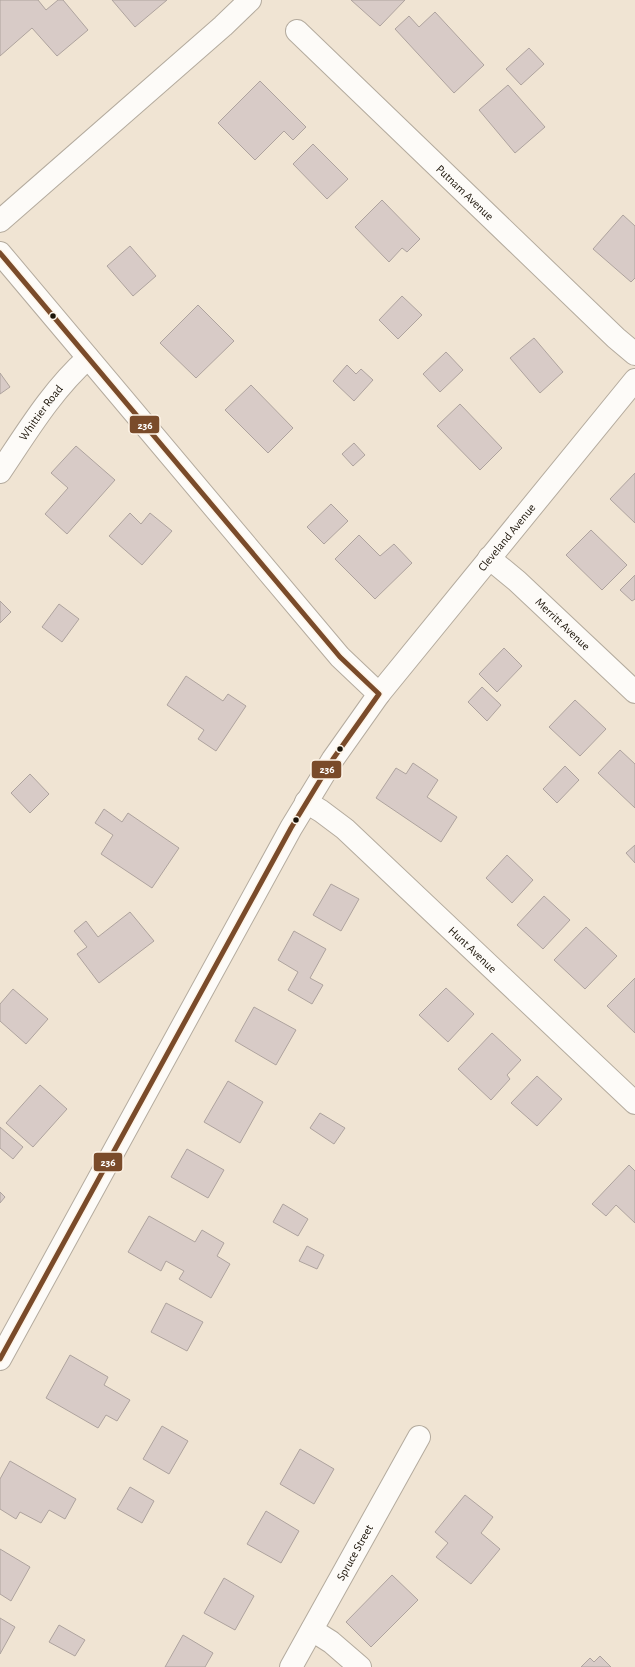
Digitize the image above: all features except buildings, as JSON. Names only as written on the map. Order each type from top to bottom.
[{"type":"street","points":[[0,221],[223,26],[250,0]]},
{"type":"street","name":"Putnam Avenue","points":[[297,31],[635,354]]},
{"type":"street","points":[[0,253],[340,657],[379,694]]},
{"type":"street","name":"Whittier Road","points":[[0,472],[56,392],[72,373],[88,358]]},
{"type":"street","name":"Cleveland Avenue","points":[[0,1359],[306,802],[333,759],[379,694],[635,380]]},
{"type":"street","name":"Merritt Avenue","points":[[489,558],[522,585],[635,692]]},
{"type":"street","name":"Hunt Avenue","points":[[306,802],[345,829],[635,1103]]},
{"type":"street","name":"Spruce Street","points":[[291,1667],[419,1437]]},
{"type":"street","points":[[312,1630],[331,1642],[360,1667]]},
{"type":"transit line","name":"236","points":[[0,253],[340,657],[379,694],[333,759],[291,828],[0,1359]]}]
